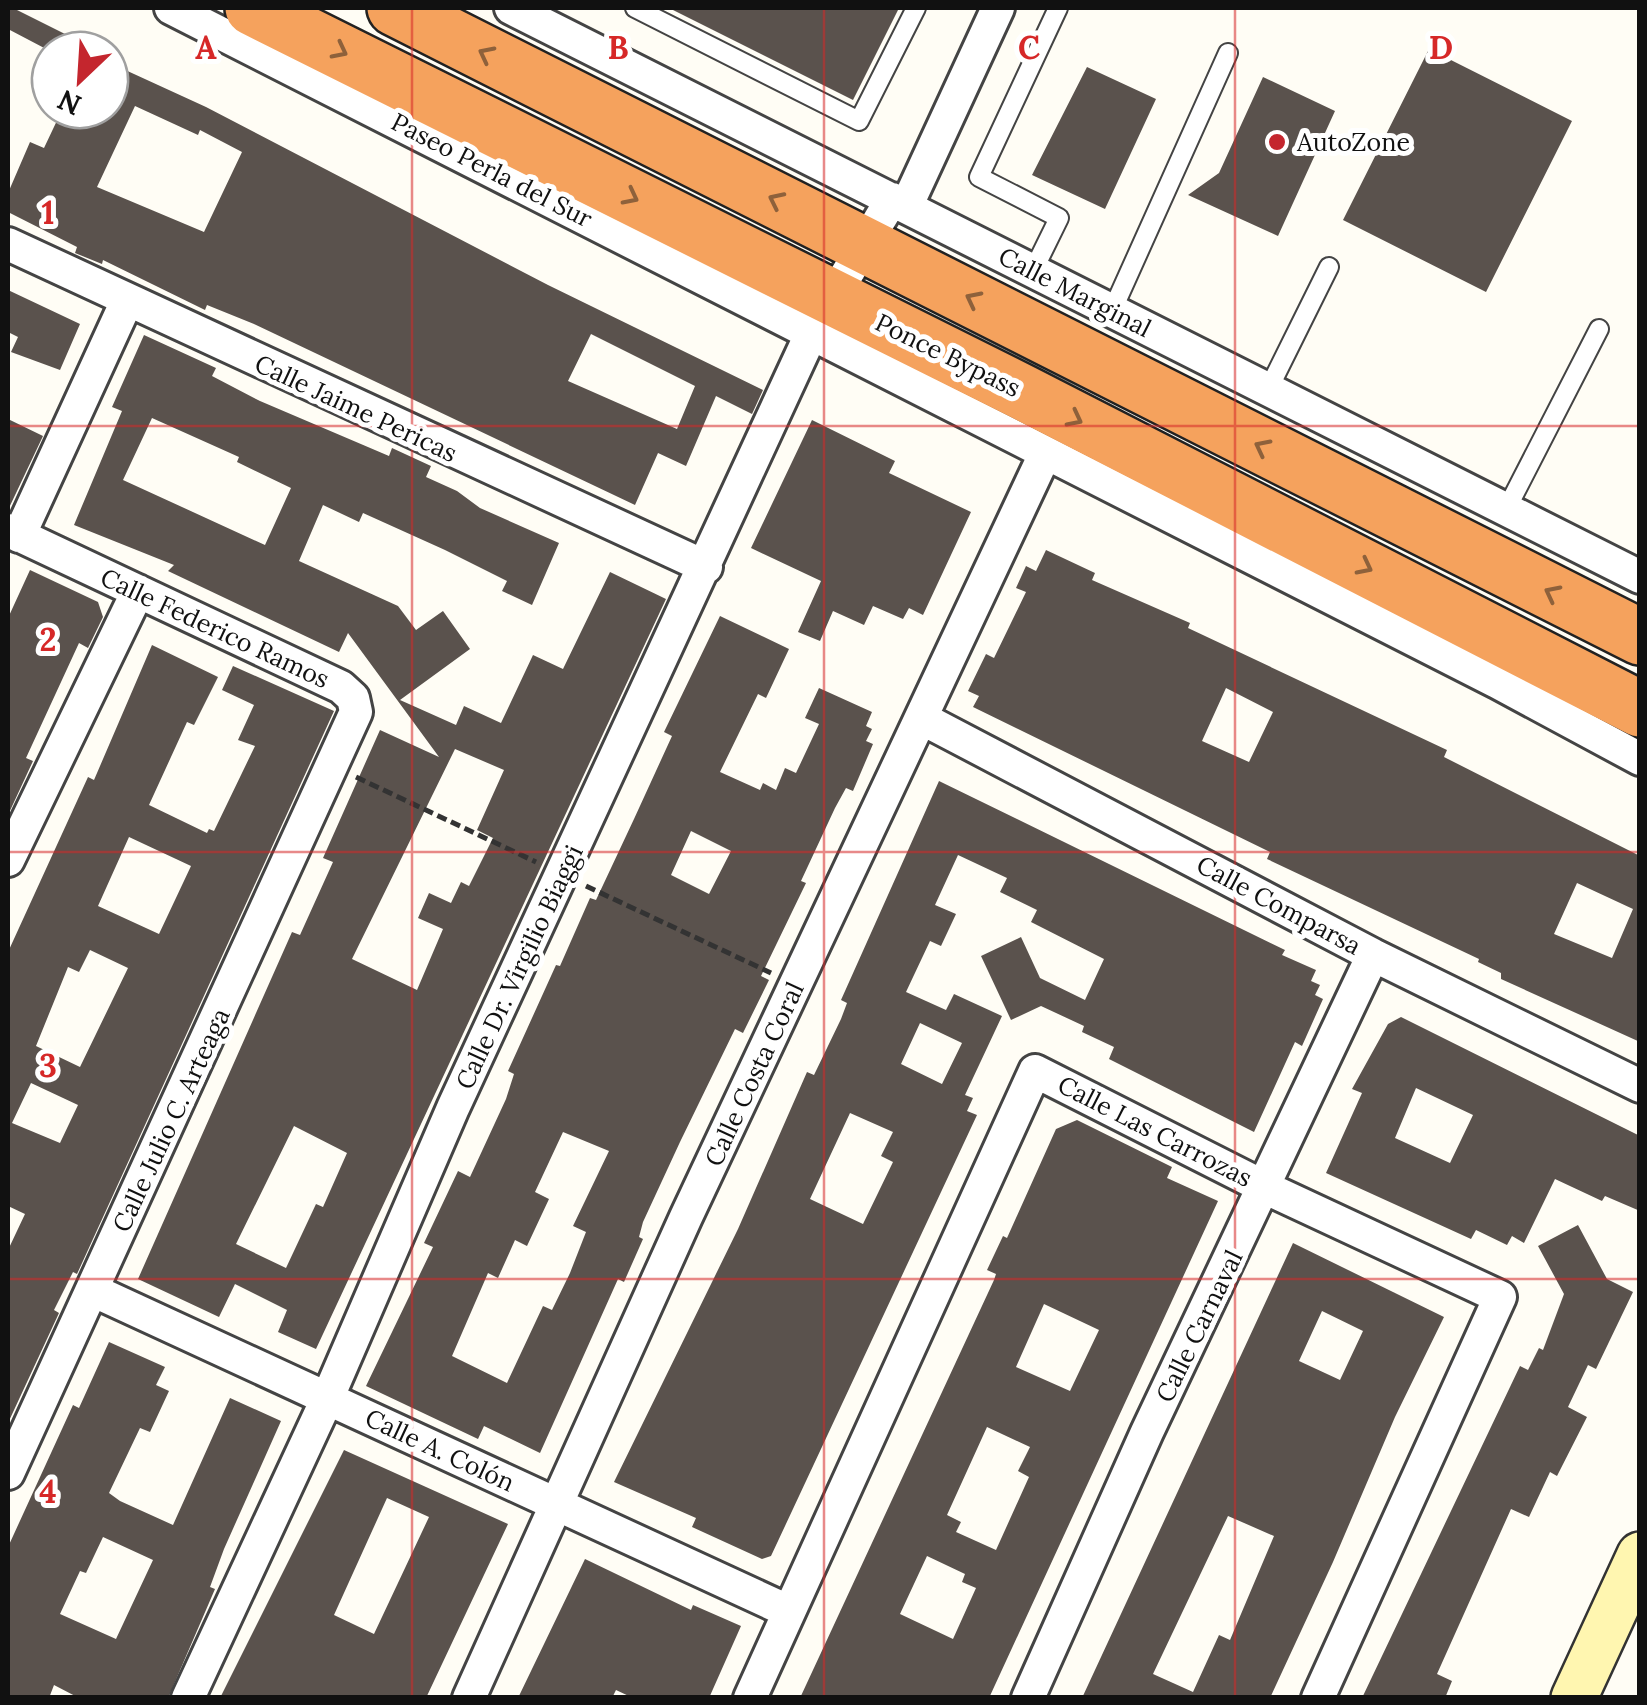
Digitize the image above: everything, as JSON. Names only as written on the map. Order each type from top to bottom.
[{"type":"highway","name":"Ponce Bypass","points":[[253,8],[822,315],[1640,709]]},
{"type":"highway","points":[[395,8],[887,216],[1640,637]]},
{"type":"street","name":"Paseo Perla del Sur","points":[[171,8],[822,315],[1044,454],[1497,682],[1640,759]]},
{"type":"street","name":"Calle Dr. Virgilio Biaggi","points":[[188,1698],[328,1398],[453,1108],[822,315],[887,216],[998,8]]},
{"type":"street","name":"Calle Marginal","points":[[523,10],[887,216],[1033,272],[1640,577]]},
{"type":"street","name":"Calle Jaime Pericas","points":[[8,244],[126,303],[706,568]]},
{"type":"street","points":[[14,533],[126,303]]},
{"type":"street","name":"Calle Costa Coral","points":[[469,1698],[686,1216],[1044,454]]},
{"type":"street","name":"Calle Federico Ramos","points":[[14,533],[348,691],[356,718],[334,767]]},
{"type":"street","points":[[8,860],[138,591]]},
{"type":"street","name":"Calle Comparsa","points":[[923,718],[1373,955],[1640,1086]]},
{"type":"street","name":"Calle Julio C. Arteaga","points":[[8,1472],[334,767]]},
{"type":"street","name":"Calle Carnaval","points":[[1028,1698],[1147,1432],[1266,1188],[1373,955]]},
{"type":"street","name":"Calle Las Carrozas","points":[[750,1698],[1035,1071],[1266,1188],[1500,1297],[1318,1698]]},
{"type":"street","name":"Calle A. Colón","points":[[92,1290],[788,1611]]},
{"type":"street","points":[[1574,1698],[1640,1555]]},
{"type":"lane","points":[[635,8],[859,121],[916,8]]},
{"type":"lane","points":[[1033,272],[1059,218],[979,177],[1058,8]]},
{"type":"lane","points":[[1112,311],[1228,53]]},
{"type":"lane","points":[[1268,390],[1329,266]]},
{"type":"lane","points":[[1506,510],[1599,328]]},
{"type":"building","points":[[8,8],[13,8],[57,30],[30,30],[30,41],[8,29]]},
{"type":"building","points":[[669,8],[899,8],[853,100]]},
{"type":"building","points":[[1429,49],[1572,121],[1486,292],[1343,220]]},
{"type":"building","points":[[1087,67],[1156,99],[1105,209],[1032,175]]},
{"type":"building","points":[[130,72],[763,390],[752,414],[716,396],[686,466],[658,453],[635,505],[254,324],[207,305],[205,310],[103,260],[102,264],[75,253],[77,247],[8,212],[8,193],[30,142],[44,148],[53,130],[124,130],[97,187],[204,232],[242,152],[200,130],[198,135],[135,106],[130,117]],"holes":[[[591,334],[695,386],[677,429],[568,381]]]},
{"type":"building","name":"AutoZone","points":[[1263,77],[1335,111],[1278,236],[1188,195],[1219,173]]},
{"type":"building","points":[[8,290],[80,324],[60,370],[11,352],[18,337],[8,332]]},
{"type":"building","points":[[144,335],[216,368],[212,376],[260,401],[389,456],[392,448],[431,466],[426,477],[457,491],[480,508],[559,543],[532,605],[502,591],[507,581],[445,550],[363,513],[359,522],[323,505],[299,561],[398,606],[416,630],[443,611],[470,649],[400,700],[456,725],[464,706],[501,723],[533,655],[563,669],[610,572],[666,599],[316,1349],[278,1332],[287,1310],[235,1284],[219,1317],[138,1279],[292,932],[300,935],[333,862],[323,858],[380,730],[439,757],[348,633],[339,652],[168,571],[174,565],[74,525],[122,411],[112,407]],"holes":[[[152,418],[239,457],[237,462],[291,488],[265,545],[123,480]],[[455,749],[504,770],[477,830],[493,838],[469,886],[461,882],[451,903],[429,893],[418,918],[443,929],[417,990],[352,959]],[[294,1126],[347,1153],[323,1207],[316,1204],[286,1268],[236,1244]]]},
{"type":"building","points":[[8,419],[43,436],[8,510]]},
{"type":"building","points":[[812,420],[895,461],[889,473],[971,512],[923,615],[909,608],[903,619],[873,606],[864,625],[833,611],[820,641],[798,632],[821,581],[751,548]]},
{"type":"building","points":[[1046,550],[1095,573],[1092,580],[1190,623],[1188,628],[1447,750],[1444,757],[1640,856],[1640,1042],[1501,979],[1501,973],[1478,962],[1479,959],[1267,859],[1270,852],[973,707],[979,696],[968,691],[986,654],[994,658],[1026,592],[1016,588],[1026,566],[1036,571]],"holes":[[[1226,688],[1273,712],[1249,762],[1202,741]],[[1577,883],[1633,909],[1612,958],[1554,934]]]},
{"type":"building","points":[[30,570],[98,602],[103,617],[88,648],[79,643],[26,758],[33,761],[8,815],[8,618]]},
{"type":"building","points":[[720,616],[789,649],[766,698],[758,694],[720,772],[760,790],[763,783],[776,790],[785,768],[796,773],[819,724],[805,718],[819,688],[872,712],[866,726],[872,729],[866,741],[873,744],[853,791],[846,788],[835,808],[801,881],[806,883],[761,976],[769,980],[743,1033],[735,1029],[680,1142],[643,1222],[639,1237],[643,1239],[624,1282],[618,1279],[540,1453],[484,1426],[478,1439],[366,1386],[433,1247],[424,1243],[458,1171],[470,1177],[506,1099],[514,1074],[508,1071],[556,965],[560,966],[590,898],[596,900],[672,736],[664,732]],"holes":[[[691,831],[731,851],[709,894],[671,875]],[[563,1132],[609,1151],[573,1226],[586,1232],[570,1273],[552,1310],[543,1306],[507,1383],[452,1356],[488,1273],[498,1278],[515,1240],[527,1246],[549,1199],[535,1192]]]},
{"type":"building","points":[[152,645],[218,677],[194,725],[187,722],[149,805],[207,833],[209,829],[214,831],[255,746],[238,740],[254,705],[222,690],[233,666],[334,711],[77,1274],[73,1272],[54,1310],[59,1313],[8,1423],[8,1250],[25,1214],[8,1206],[8,952],[88,777],[94,780]],"holes":[[[129,837],[191,866],[159,934],[98,906]],[[90,950],[128,968],[80,1067],[36,1046],[68,967],[79,972]],[[31,1083],[78,1105],[60,1143],[12,1123]]]},
{"type":"building","points":[[939,781],[1285,950],[1282,955],[1316,970],[1311,981],[1320,985],[1315,995],[1323,999],[1302,1046],[1295,1042],[1254,1132],[1109,1059],[1114,1047],[1082,1032],[1084,1026],[1041,1006],[1011,1020],[981,956],[1021,937],[1040,978],[1085,1000],[1104,959],[1031,922],[1037,910],[1000,892],[1007,878],[958,855],[935,905],[956,914],[941,946],[930,941],[906,992],[946,1010],[954,994],[1002,1016],[965,1095],[973,1098],[967,1111],[977,1115],[771,1556],[762,1559],[692,1527],[696,1518],[614,1482],[738,1229],[807,1072],[814,1075],[841,1019],[847,1003],[841,1000]],"holes":[[[920,1023],[962,1043],[942,1084],[901,1064]],[[850,1113],[893,1132],[881,1156],[893,1162],[863,1224],[810,1199]]]},
{"type":"building","points":[[1401,1017],[1640,1136],[1640,1211],[1605,1196],[1602,1201],[1555,1179],[1524,1243],[1512,1236],[1507,1245],[1476,1230],[1471,1239],[1326,1173],[1362,1093],[1352,1089],[1388,1024]],"holes":[[[1416,1088],[1473,1115],[1450,1163],[1395,1138]]]},
{"type":"building","points":[[1077,1120],[1172,1167],[1167,1178],[1218,1201],[989,1698],[800,1698],[994,1280],[996,1274],[987,1270],[1003,1236],[1007,1238],[1056,1129]],"holes":[[[1044,1304],[1099,1330],[1070,1391],[1016,1367]],[[987,1427],[1030,1447],[1018,1471],[1029,1477],[996,1550],[956,1532],[961,1522],[947,1515]],[[927,1556],[965,1574],[962,1582],[976,1588],[953,1639],[900,1614]]]},
{"type":"building","points":[[1578,1225],[1607,1279],[1633,1292],[1596,1369],[1588,1365],[1568,1407],[1587,1417],[1557,1476],[1550,1472],[1529,1517],[1511,1509],[1437,1674],[1452,1681],[1445,1698],[1362,1698],[1520,1366],[1528,1370],[1539,1348],[1543,1350],[1564,1294],[1538,1246]]},
{"type":"building","points":[[1293,1243],[1444,1317],[1395,1417],[1270,1698],[1082,1698]],"holes":[[[1322,1311],[1363,1331],[1340,1380],[1299,1361]],[[1228,1516],[1274,1536],[1230,1640],[1219,1635],[1193,1692],[1153,1674]]]},
{"type":"building","points":[[109,1342],[165,1367],[156,1385],[169,1391],[150,1432],[140,1428],[109,1493],[173,1525],[230,1398],[281,1421],[224,1549],[210,1587],[215,1589],[168,1698],[79,1698],[54,1685],[49,1698],[8,1698],[8,1547],[73,1405],[79,1408]],"holes":[[[103,1537],[153,1560],[116,1639],[60,1614],[80,1571],[86,1573]]]},
{"type":"building","points":[[344,1450],[508,1524],[426,1698],[220,1698]],"holes":[[[387,1498],[429,1517],[374,1634],[334,1615]]]},
{"type":"building","points":[[585,1559],[691,1610],[693,1605],[741,1626],[709,1698],[633,1698],[616,1690],[612,1698],[518,1698]]},
{"type":"place","name":"AutoZone","points":[[1277,142]]}]
